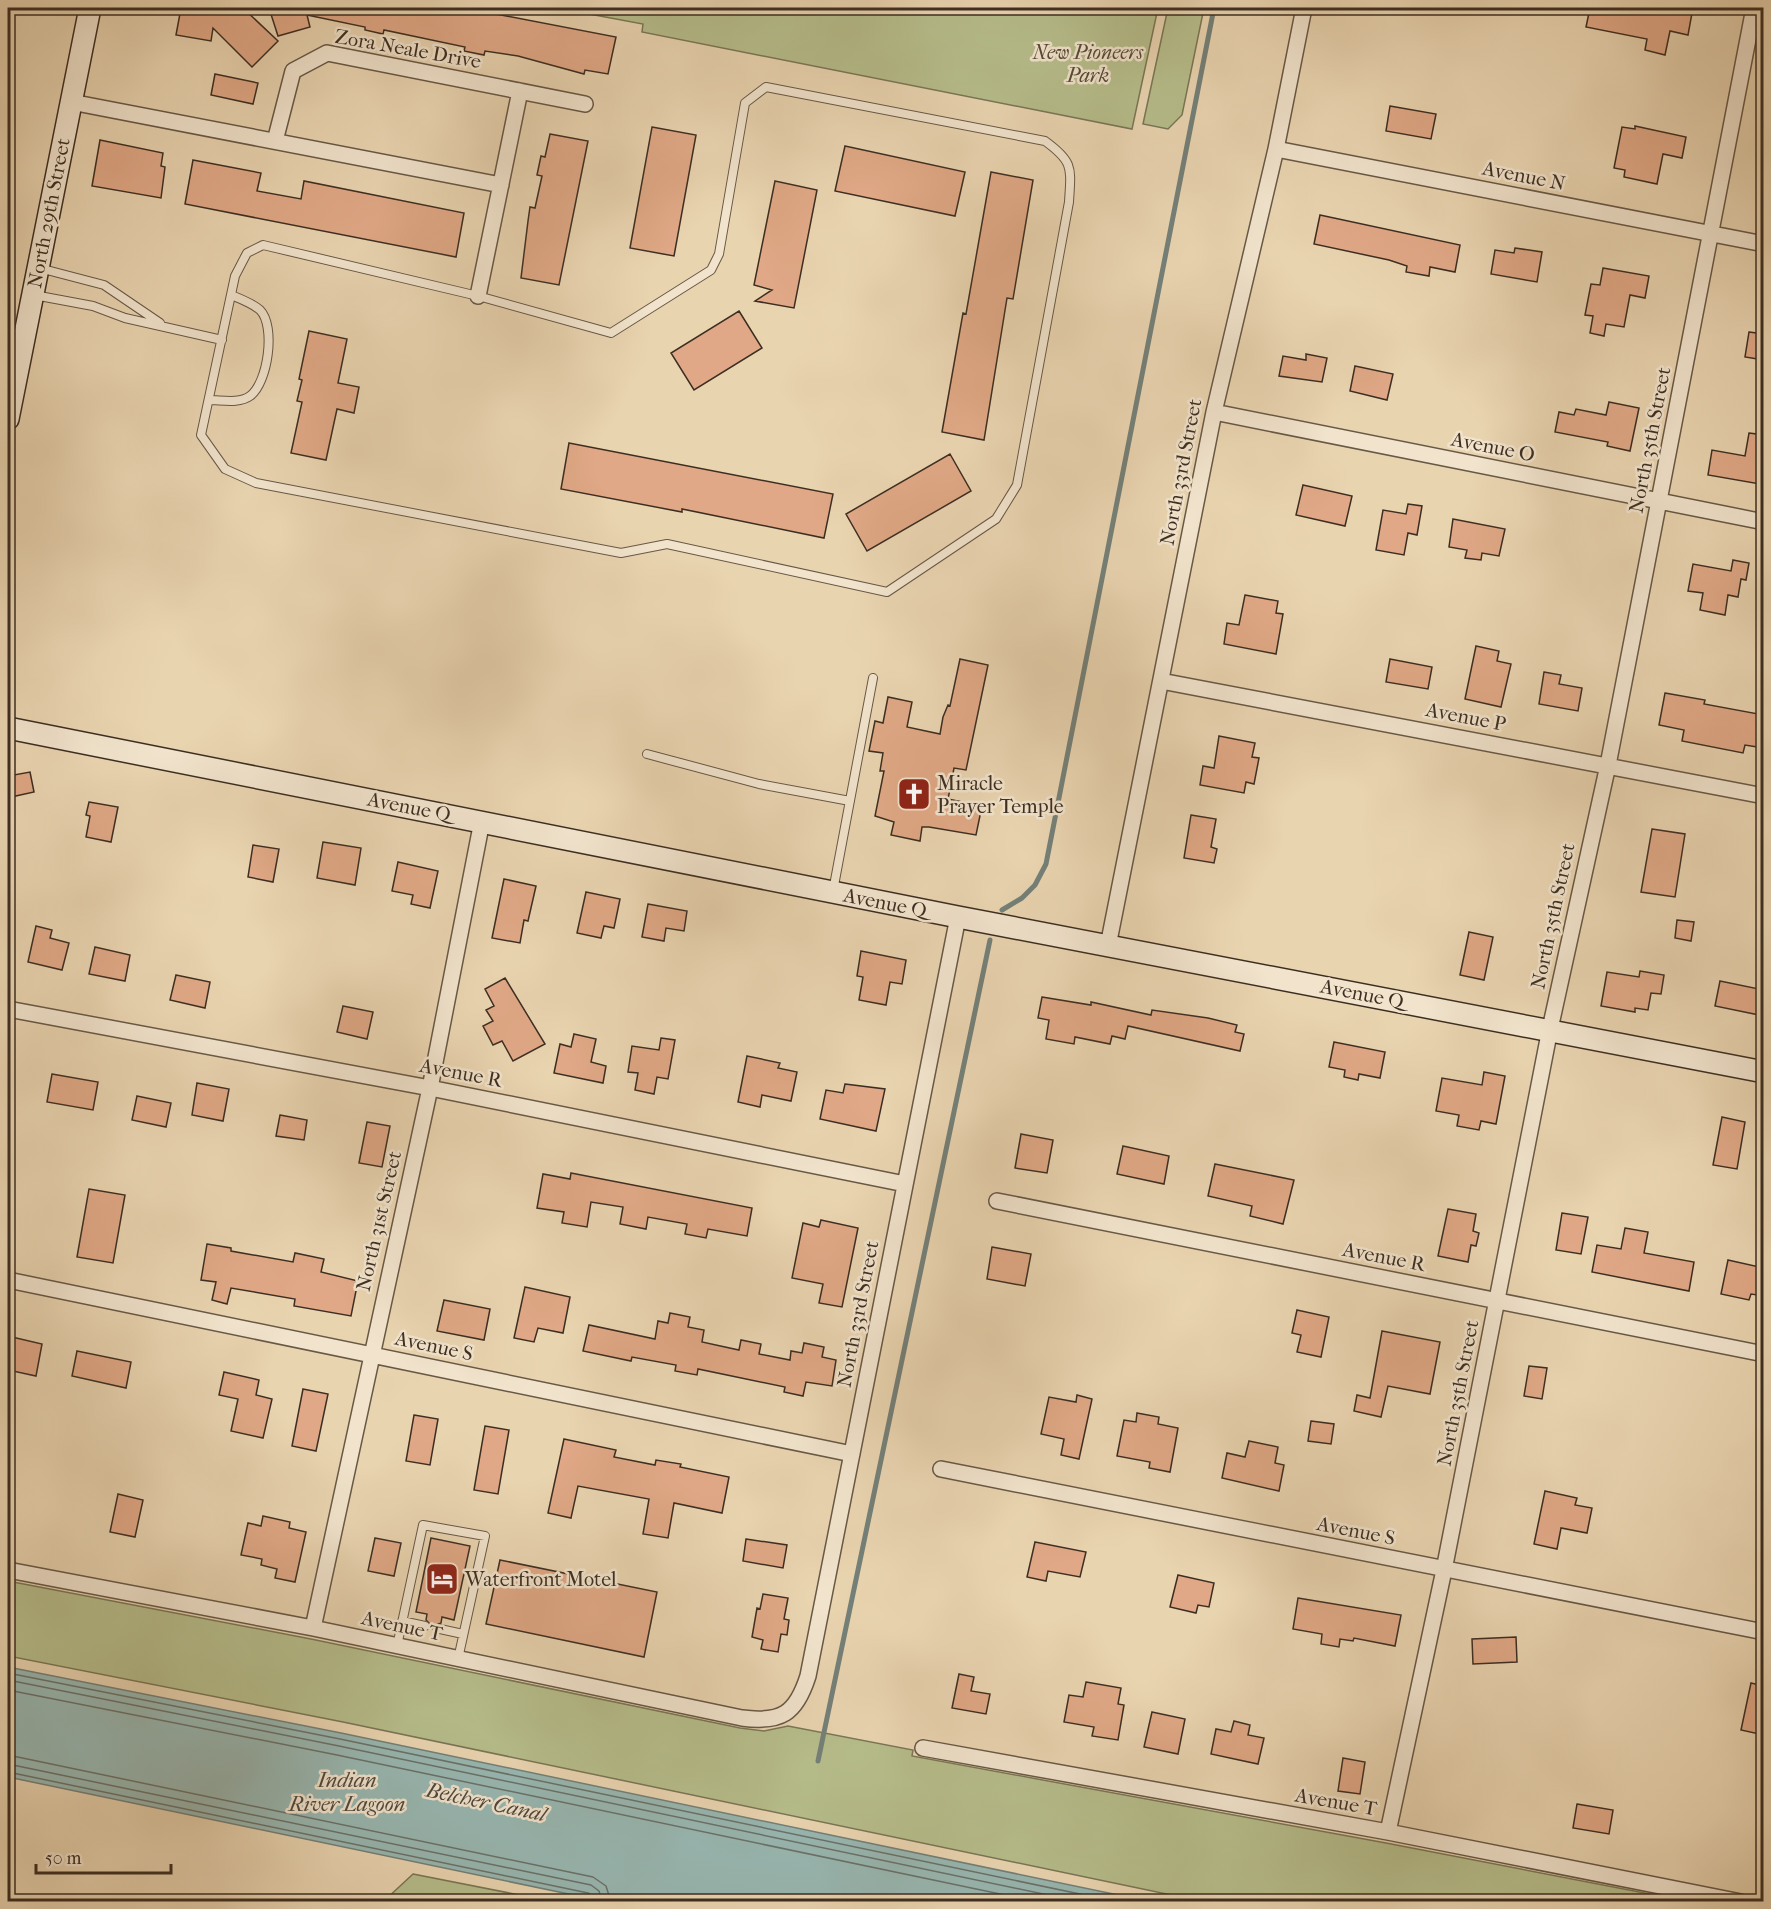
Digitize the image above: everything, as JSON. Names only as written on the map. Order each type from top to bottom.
[{"type":"street","name":"North 29th Street","points":[[8,419],[90,8]]},
{"type":"street","name":"North 33rd Street","points":[[1108,946],[1214,412],[1276,149],[1304,8]]},
{"type":"street","name":"North 35th Street","points":[[1388,1832],[1444,1570],[1550,1029],[1608,765],[1754,8]]},
{"type":"street","name":"Zora Neale Drive","points":[[275,141],[293,71],[327,52],[585,104]]},
{"type":"street","points":[[478,296],[520,91]]},
{"type":"street","points":[[71,102],[501,185]]},
{"type":"street","name":"Avenue N","points":[[1276,149],[1764,244]]},
{"type":"street","name":"Avenue O","points":[[1214,412],[1764,522]]},
{"type":"street","name":"Avenue P","points":[[1161,681],[1764,796]]},
{"type":"street","name":"Avenue Q","points":[[8,728],[958,917],[1550,1029],[1764,1072]]},
{"type":"street","name":"North 31st Street","points":[[313,1628],[430,1088],[482,821]]},
{"type":"street","name":"North 33rd Street","points":[[787,1713],[800,1697],[808,1676],[958,917]]},
{"type":"street","name":"Avenue R","points":[[8,1009],[430,1088],[905,1184]]},
{"type":"street","name":"Avenue R","points":[[997,1201],[1764,1354]]},
{"type":"street","name":"Avenue S","points":[[8,1280],[852,1454]]},
{"type":"street","name":"Avenue S","points":[[941,1469],[1764,1632]]},
{"type":"street","name":"Avenue T","points":[[8,1570],[313,1628],[742,1718],[763,1721],[787,1713]]},
{"type":"street","name":"Avenue T","points":[[923,1748],[1388,1832],[1741,1902]]},
{"type":"lane","points":[[766,87],[1045,141],[1066,156],[1070,173],[1069,202],[1017,485],[996,519],[887,592],[667,544],[621,553],[256,483],[225,469],[201,435],[231,295],[235,276],[247,252],[263,245],[478,296],[610,333],[711,270],[718,254],[745,103],[766,87]]},
{"type":"lane","points":[[38,267],[104,285],[164,326]]},
{"type":"lane","points":[[32,295],[93,306],[125,318],[222,340]]},
{"type":"lane","points":[[209,400],[235,401],[249,397],[261,381],[267,355],[268,324],[261,311],[231,295]]},
{"type":"lane","points":[[832,892],[873,678]]},
{"type":"lane","points":[[647,754],[759,784],[850,801]]},
{"type":"lane","points":[[397,1646],[423,1525],[485,1536],[458,1659]]},
{"type":"lane","points":[[402,1621],[425,1626]]},
{"type":"lane","points":[[440,1629],[463,1634]]},
{"type":"green space","name":"New Pioneers Park","points":[[557,8],[1158,8],[1132,129],[642,32],[643,24]]},
{"type":"green space","points":[[1168,8],[1204,8],[1182,115],[1168,129],[1143,124]]},
{"type":"green space","points":[[8,1581],[311,1639],[740,1728],[764,1731],[788,1726],[913,1750],[912,1756],[1686,1901],[1200,1901],[343,1722],[8,1656]]},
{"type":"green space","points":[[413,1874],[550,1901],[384,1901]]},
{"type":"water","name":"Indian River Lagoon","points":[[8,1667],[341,1733],[1147,1901],[602,1901],[8,1777]]},
{"type":"building","points":[[181,8],[243,8],[278,41],[252,67],[213,28],[211,41],[176,35]]},
{"type":"building","points":[[269,8],[465,8],[616,37],[608,74],[585,70],[584,74],[518,56],[485,51],[484,55],[464,51],[465,47],[384,30],[383,34],[365,30],[365,27],[307,15],[310,27],[278,36]]},
{"type":"building","points":[[1590,8],[1626,8],[1645,12],[1646,8],[1668,8],[1692,13],[1688,35],[1670,31],[1665,55],[1645,50],[1647,39],[1586,27]]},
{"type":"building","points":[[215,74],[258,83],[253,104],[211,95]]},
{"type":"building","points":[[1390,106],[1436,114],[1431,139],[1386,131]]},
{"type":"building","points":[[1635,126],[1686,137],[1682,158],[1663,154],[1657,184],[1624,177],[1625,170],[1614,168],[1622,127],[1635,129]]},
{"type":"building","points":[[652,127],[696,135],[674,256],[630,248]]},
{"type":"building","points":[[550,134],[588,141],[559,285],[521,278],[530,207],[535,208],[542,176],[537,175],[541,156],[545,157]]},
{"type":"building","points":[[100,140],[163,153],[161,166],[165,167],[161,198],[92,186]]},
{"type":"building","points":[[845,146],[965,172],[955,216],[835,191]]},
{"type":"building","points":[[193,160],[261,173],[257,191],[301,199],[304,181],[464,213],[456,257],[185,204]]},
{"type":"building","points":[[991,172],[1033,180],[1013,299],[1007,298],[984,440],[942,432]]},
{"type":"building","points":[[775,181],[817,190],[794,308],[755,301],[772,290],[754,285]]},
{"type":"building","points":[[1320,215],[1460,245],[1455,272],[1430,267],[1429,276],[1406,272],[1407,266],[1389,260],[1314,244]]},
{"type":"building","points":[[1515,248],[1542,252],[1537,282],[1491,274],[1495,250],[1514,253]]},
{"type":"building","points":[[1603,268],[1649,276],[1645,298],[1630,295],[1624,327],[1606,324],[1604,336],[1590,333],[1593,316],[1585,315],[1591,284],[1600,285]]},
{"type":"building","points":[[739,311],[762,348],[694,390],[671,353]]},
{"type":"building","points":[[309,331],[347,339],[338,383],[359,387],[354,413],[337,409],[326,460],[291,453],[302,402],[297,401],[302,380],[299,379]]},
{"type":"building","points":[[1749,332],[1764,334],[1764,360],[1745,357]]},
{"type":"building","points":[[1306,354],[1327,358],[1322,382],[1279,376],[1283,356],[1306,360]]},
{"type":"building","points":[[1355,366],[1393,374],[1387,400],[1350,391]]},
{"type":"building","points":[[1609,402],[1639,408],[1630,451],[1607,446],[1608,442],[1555,432],[1559,412],[1574,415],[1576,409],[1606,415]]},
{"type":"building","points":[[1749,433],[1764,435],[1764,479],[1760,484],[1708,475],[1712,450],[1745,456]]},
{"type":"building","points":[[569,443],[833,494],[824,538],[682,509],[682,512],[561,489]]},
{"type":"building","points":[[950,454],[971,491],[867,551],[846,514]]},
{"type":"building","points":[[1303,485],[1352,496],[1345,526],[1296,515]]},
{"type":"building","points":[[1408,504],[1422,506],[1417,535],[1408,533],[1404,555],[1376,550],[1383,510],[1406,514]]},
{"type":"building","points":[[1453,519],[1505,529],[1499,556],[1482,553],[1481,560],[1465,558],[1467,550],[1449,547]]},
{"type":"building","points":[[1733,560],[1749,563],[1746,580],[1741,579],[1738,597],[1728,595],[1725,615],[1700,610],[1703,593],[1688,591],[1693,564],[1731,571]]},
{"type":"building","points":[[1245,595],[1278,601],[1276,613],[1283,614],[1276,654],[1224,644],[1227,623],[1239,625]]},
{"type":"building","points":[[1476,646],[1499,651],[1497,661],[1511,664],[1501,707],[1465,699]]},
{"type":"building","name":"Miracle Prayer Temple","points":[[960,659],[988,665],[966,770],[954,768],[948,799],[982,806],[976,835],[922,827],[920,841],[891,835],[894,822],[875,816],[884,771],[880,771],[883,753],[869,751],[875,721],[883,723],[888,697],[912,702],[907,727],[940,734],[943,717],[948,705],[950,706]]},
{"type":"building","points":[[1390,659],[1432,667],[1428,689],[1386,682]]},
{"type":"building","points":[[1544,672],[1561,675],[1559,684],[1582,688],[1578,711],[1539,704]]},
{"type":"building","points":[[1665,693],[1705,700],[1704,704],[1764,715],[1764,748],[1745,745],[1743,753],[1682,741],[1684,730],[1659,725]]},
{"type":"building","points":[[1219,736],[1255,743],[1252,757],[1259,758],[1254,784],[1246,782],[1244,793],[1200,785],[1203,766],[1214,768]]},
{"type":"building","points":[[30,772],[34,792],[11,797],[8,776]]},
{"type":"building","points":[[89,802],[118,807],[111,842],[86,837],[90,816],[86,815]]},
{"type":"building","points":[[1191,815],[1216,819],[1211,847],[1217,849],[1214,863],[1184,858]]},
{"type":"building","points":[[1652,829],[1685,834],[1675,897],[1641,892]]},
{"type":"building","points":[[323,842],[361,848],[355,885],[317,878]]},
{"type":"building","points":[[253,845],[279,849],[273,882],[248,877]]},
{"type":"building","points":[[398,862],[438,871],[430,908],[411,904],[413,895],[392,891]]},
{"type":"building","points":[[504,879],[536,886],[528,921],[524,920],[520,943],[492,938]]},
{"type":"building","points":[[586,892],[620,899],[614,928],[604,926],[601,938],[577,933]]},
{"type":"building","points":[[648,904],[687,911],[684,931],[666,928],[664,941],[642,937]]},
{"type":"building","points":[[1677,920],[1694,922],[1691,941],[1675,938]]},
{"type":"building","points":[[36,926],[52,930],[50,938],[69,943],[62,970],[28,962]]},
{"type":"building","points":[[1469,932],[1493,937],[1484,980],[1460,975]]},
{"type":"building","points":[[95,947],[130,955],[125,981],[89,974]]},
{"type":"building","points":[[861,951],[906,960],[902,984],[890,982],[886,1005],[859,1000],[863,977],[857,976]]},
{"type":"building","points":[[1640,971],[1664,975],[1661,994],[1651,993],[1648,1010],[1635,1008],[1635,1012],[1601,1006],[1607,972],[1639,977]]},
{"type":"building","points":[[176,975],[210,982],[205,1008],[170,1000]]},
{"type":"building","points":[[505,978],[545,1044],[513,1061],[502,1041],[493,1045],[483,1026],[493,1021],[486,1010],[494,1006],[485,989]]},
{"type":"building","points":[[1720,981],[1764,990],[1764,1016],[1715,1006]]},
{"type":"building","points":[[1042,997],[1091,1005],[1091,1002],[1151,1015],[1152,1010],[1208,1018],[1237,1025],[1235,1032],[1244,1034],[1240,1051],[1128,1026],[1125,1039],[1112,1036],[1110,1044],[1075,1037],[1074,1044],[1046,1039],[1049,1020],[1038,1018]]},
{"type":"building","points":[[343,1006],[373,1012],[367,1039],[337,1032]]},
{"type":"building","points":[[574,1034],[596,1039],[591,1062],[606,1066],[603,1083],[554,1073],[560,1044],[571,1047]]},
{"type":"building","points":[[661,1038],[675,1040],[668,1079],[657,1077],[654,1094],[635,1090],[638,1073],[628,1072],[632,1046],[659,1050]]},
{"type":"building","points":[[1334,1042],[1385,1052],[1380,1078],[1359,1074],[1358,1080],[1344,1077],[1345,1070],[1329,1067]]},
{"type":"building","points":[[747,1056],[780,1063],[778,1068],[797,1072],[791,1101],[762,1095],[760,1107],[738,1102]]},
{"type":"building","points":[[1484,1072],[1505,1076],[1496,1124],[1481,1121],[1479,1130],[1457,1126],[1459,1115],[1436,1111],[1442,1078],[1482,1085]]},
{"type":"building","points":[[52,1074],[98,1082],[93,1110],[47,1102]]},
{"type":"building","points":[[197,1083],[229,1089],[223,1121],[192,1115]]},
{"type":"building","points":[[845,1084],[885,1089],[876,1131],[820,1119],[826,1090],[843,1093]]},
{"type":"building","points":[[137,1096],[171,1103],[166,1127],[132,1120]]},
{"type":"building","points":[[280,1115],[307,1120],[304,1140],[276,1136]]},
{"type":"building","points":[[1722,1117],[1745,1122],[1737,1169],[1713,1165]]},
{"type":"building","points":[[367,1122],[390,1126],[382,1167],[359,1163]]},
{"type":"building","points":[[1021,1134],[1053,1140],[1047,1173],[1015,1168]]},
{"type":"building","points":[[1123,1146],[1169,1156],[1164,1184],[1117,1174]]},
{"type":"building","points":[[1215,1164],[1294,1180],[1283,1224],[1250,1216],[1252,1206],[1208,1196]]},
{"type":"building","points":[[571,1173],[752,1208],[747,1236],[708,1229],[706,1238],[685,1234],[687,1224],[648,1217],[646,1229],[620,1224],[623,1207],[591,1202],[587,1227],[562,1223],[564,1212],[537,1208],[543,1174],[570,1179]]},
{"type":"building","points":[[89,1189],[125,1195],[113,1263],[77,1257]]},
{"type":"building","points":[[1448,1209],[1476,1214],[1473,1231],[1479,1233],[1476,1246],[1471,1245],[1468,1262],[1438,1256]]},
{"type":"building","points":[[1562,1213],[1588,1217],[1581,1254],[1556,1250]]},
{"type":"building","points":[[821,1220],[858,1228],[842,1307],[819,1303],[823,1284],[792,1278],[803,1223],[819,1227]]},
{"type":"building","points":[[1625,1228],[1648,1232],[1644,1253],[1694,1262],[1689,1291],[1592,1272],[1597,1245],[1621,1249]]},
{"type":"building","points":[[207,1244],[231,1248],[231,1251],[293,1262],[295,1253],[324,1259],[321,1272],[358,1281],[351,1316],[294,1306],[295,1299],[231,1288],[227,1304],[212,1300],[216,1282],[201,1280]]},
{"type":"building","points":[[992,1247],[1031,1254],[1025,1286],[987,1279]]},
{"type":"building","points":[[1728,1260],[1764,1268],[1764,1296],[1751,1294],[1749,1300],[1721,1294]]},
{"type":"building","points":[[525,1287],[570,1297],[563,1333],[538,1328],[534,1342],[514,1338]]},
{"type":"building","points":[[444,1300],[490,1309],[484,1340],[437,1331]]},
{"type":"building","points":[[1297,1310],[1329,1317],[1321,1357],[1297,1352],[1301,1335],[1292,1333]]},
{"type":"building","points":[[670,1313],[690,1317],[688,1327],[704,1330],[702,1342],[739,1350],[741,1340],[761,1344],[759,1354],[790,1360],[791,1351],[802,1353],[804,1343],[824,1347],[822,1357],[836,1360],[832,1386],[806,1382],[803,1396],[784,1392],[785,1387],[698,1369],[697,1375],[675,1371],[676,1365],[632,1357],[631,1361],[583,1351],[589,1325],[655,1339],[658,1321],[668,1323]]},
{"type":"building","points":[[1382,1331],[1440,1342],[1430,1394],[1388,1386],[1381,1417],[1354,1411],[1357,1395],[1370,1398]]},
{"type":"building","points":[[12,1337],[42,1344],[36,1376],[8,1370],[8,1343],[10,1344]]},
{"type":"building","points":[[77,1351],[131,1362],[126,1388],[72,1376]]},
{"type":"building","points":[[1529,1366],[1547,1368],[1542,1399],[1524,1396]]},
{"type":"building","points":[[224,1372],[259,1380],[256,1395],[272,1399],[263,1438],[231,1431],[238,1399],[219,1395]]},
{"type":"building","points":[[303,1389],[328,1394],[316,1451],[292,1446]]},
{"type":"building","points":[[1077,1395],[1092,1399],[1079,1459],[1061,1455],[1064,1439],[1041,1434],[1049,1397],[1076,1402]]},
{"type":"building","points":[[1137,1413],[1159,1417],[1158,1424],[1178,1428],[1170,1472],[1149,1468],[1150,1462],[1117,1456],[1124,1420],[1136,1422]]},
{"type":"building","points":[[414,1415],[438,1419],[430,1465],[406,1461]]},
{"type":"building","points":[[1311,1421],[1334,1424],[1331,1444],[1308,1441]]},
{"type":"building","points":[[485,1426],[509,1430],[498,1494],[474,1490]]},
{"type":"building","points":[[564,1439],[616,1450],[614,1457],[655,1465],[656,1460],[681,1464],[680,1467],[729,1477],[722,1513],[674,1503],[668,1538],[643,1534],[649,1499],[578,1486],[571,1518],[548,1513]]},
{"type":"building","points":[[1249,1441],[1278,1447],[1275,1463],[1284,1465],[1279,1491],[1222,1478],[1227,1453],[1245,1457]]},
{"type":"building","points":[[1545,1491],[1577,1498],[1575,1505],[1592,1508],[1587,1533],[1561,1528],[1557,1549],[1534,1544]]},
{"type":"building","points":[[118,1494],[143,1500],[135,1537],[110,1532]]},
{"type":"building","points":[[263,1516],[290,1522],[289,1528],[306,1532],[295,1582],[275,1578],[277,1569],[261,1565],[262,1559],[241,1555],[248,1523],[261,1526]]},
{"type":"building","points":[[375,1538],[401,1543],[394,1576],[368,1571]]},
{"type":"building","name":"Waterfront Motel","points":[[431,1538],[470,1546],[454,1620],[442,1617],[441,1623],[434,1629],[430,1629],[430,1624],[426,1620],[427,1614],[416,1612]]},
{"type":"building","points":[[746,1539],[787,1545],[783,1568],[743,1561]]},
{"type":"building","points":[[1035,1542],[1086,1552],[1080,1577],[1048,1571],[1046,1581],[1027,1577]]},
{"type":"building","points":[[500,1560],[657,1592],[644,1657],[486,1624]]},
{"type":"building","points":[[1178,1575],[1214,1583],[1209,1607],[1198,1605],[1196,1613],[1170,1607]]},
{"type":"building","points":[[763,1594],[788,1598],[784,1619],[789,1620],[787,1635],[781,1634],[778,1652],[761,1649],[763,1640],[752,1637],[757,1608],[760,1609]]},
{"type":"building","points":[[1298,1598],[1401,1615],[1395,1646],[1354,1638],[1353,1641],[1340,1639],[1339,1647],[1321,1644],[1322,1634],[1293,1629]]},
{"type":"building","points":[[1516,1637],[1517,1662],[1473,1664],[1472,1639]]},
{"type":"building","points":[[959,1674],[974,1677],[971,1691],[990,1694],[986,1714],[952,1708]]},
{"type":"building","points":[[1086,1682],[1121,1688],[1118,1704],[1124,1705],[1118,1740],[1092,1736],[1094,1727],[1064,1722],[1069,1695],[1083,1697]]},
{"type":"building","points":[[1751,1683],[1764,1686],[1764,1723],[1759,1734],[1741,1730]]},
{"type":"building","points":[[1152,1712],[1185,1719],[1178,1754],[1144,1747]]},
{"type":"building","points":[[1234,1721],[1250,1725],[1248,1735],[1264,1738],[1258,1764],[1211,1754],[1216,1729],[1231,1732]]},
{"type":"building","points":[[1343,1758],[1365,1762],[1360,1794],[1338,1791]]},
{"type":"building","points":[[1577,1804],[1613,1810],[1609,1834],[1573,1828]]},
{"type":"waterway","points":[[1002,910],[1022,898],[1035,885],[1046,864],[1214,8]]},
{"type":"waterway","points":[[818,1761],[990,940]]},
{"type":"place","name":"Miracle Prayer Temple","points":[[914,794]]},
{"type":"place","name":"Waterfront Motel","points":[[442,1579]]},
{"type":"water label","name":"Belcher Canal","points":[[486,1802]]}]
